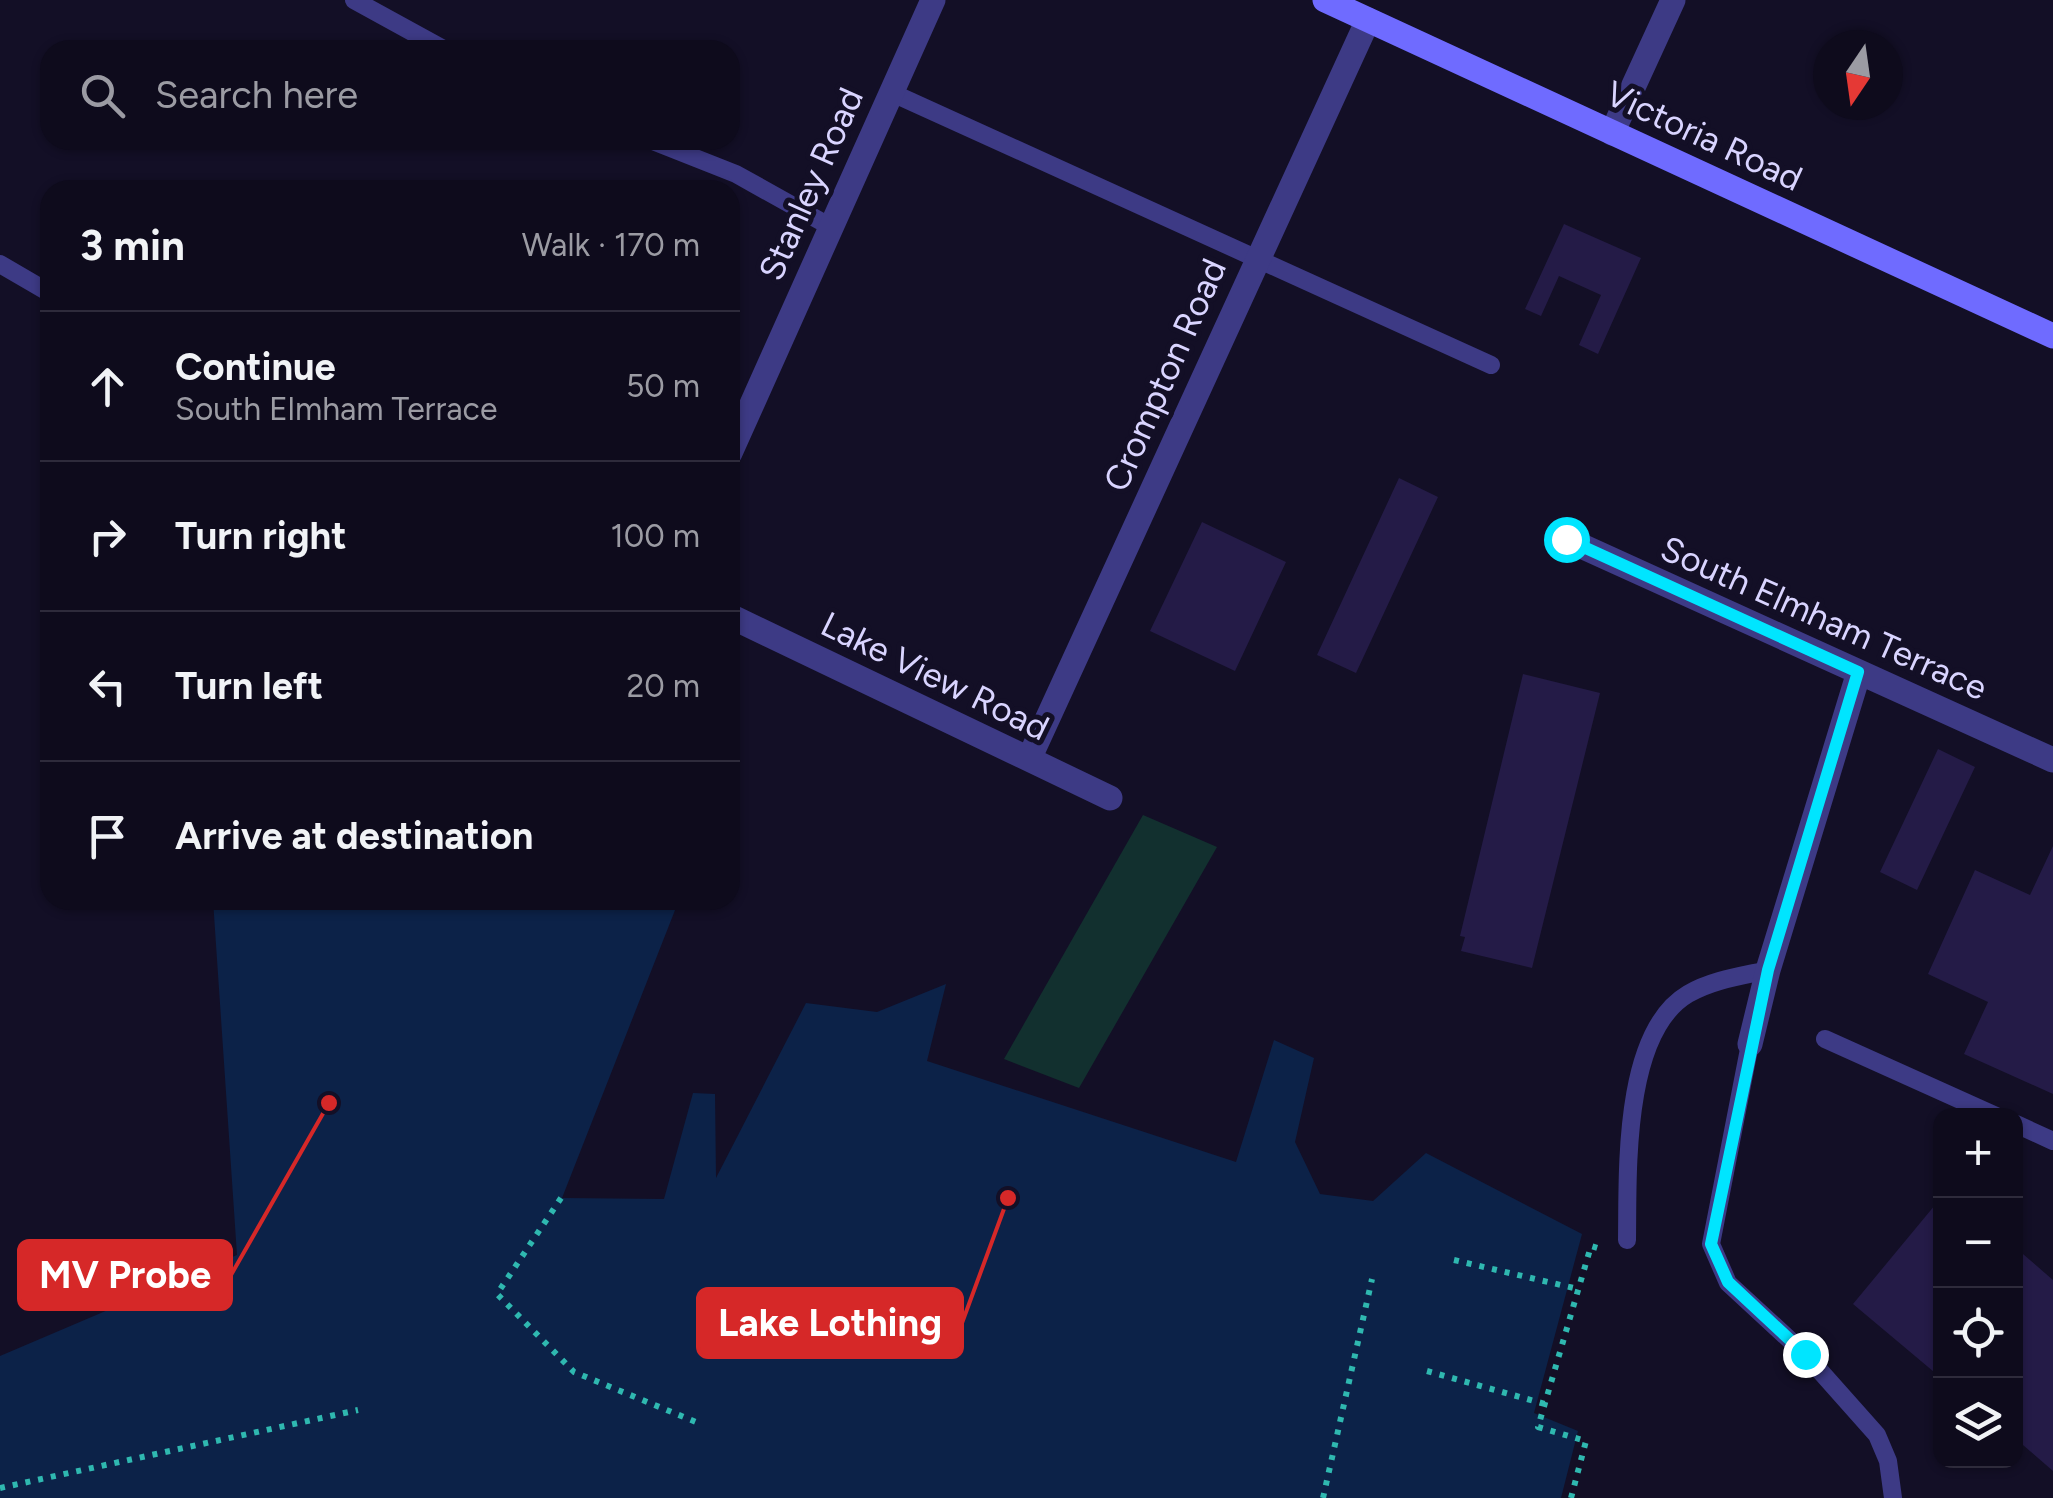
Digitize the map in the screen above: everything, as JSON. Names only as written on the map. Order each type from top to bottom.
[{"type":"main road","name":"Victoria Road","points":[[1325,0],[2053,336]]},
{"type":"street","name":"Stanley Road","points":[[740,431],[933,0]]},
{"type":"street","points":[[1612,132],[1673,0]]},
{"type":"street","name":"Crompton Road","points":[[1029,759],[1368,20]]},
{"type":"street","name":"South Elmham Terrace","points":[[1566,539],[2053,760]]},
{"type":"street","name":"Lake View Road","points":[[740,621],[1110,798]]},
{"type":"street","points":[[1750,1044],[1768,970],[1858,672]]},
{"type":"lane","points":[[354,0],[427,40]]},
{"type":"lane","points":[[890,92],[1490,365]]},
{"type":"lane","points":[[675,150],[736,174],[831,227]]},
{"type":"lane","points":[[0,264],[40,287]]},
{"type":"lane","points":[[1621,1246],[1638,1081],[1656,1030],[1684,996],[1722,980],[1768,970]]},
{"type":"lane","points":[[1826,1039],[1978,1108]]},
{"type":"lane","points":[[1750,1044],[1711,1244],[1728,1282],[1805,1354],[1877,1435],[1888,1461],[1892,1498]]},
{"type":"lane","points":[[2023,1127],[2053,1141]]},
{"type":"path","points":[[561,1198],[497,1294],[574,1372],[696,1422]]},
{"type":"path","points":[[1571,1498],[1586,1441],[1538,1427],[1590,1246],[1621,1246]]},
{"type":"path","points":[[1454,1260],[1578,1289]]},
{"type":"path","points":[[1323,1498],[1372,1279]]},
{"type":"path","points":[[1427,1371],[1545,1404]]},
{"type":"path","points":[[0,1488],[358,1410]]},
{"type":"green space","points":[[1143,815],[1217,847],[1079,1088],[1004,1059]]},
{"type":"water","points":[[214,910],[675,910],[562,1198],[664,1199],[693,1093],[715,1094],[716,1178],[806,1003],[877,1012],[946,984],[927,1061],[1236,1162],[1274,1040],[1314,1058],[1295,1142],[1320,1194],[1373,1201],[1426,1153],[1582,1234],[1534,1413],[1578,1431],[1561,1498],[0,1498],[0,1356],[237,1255]]},
{"type":"building","points":[[1564,224],[1641,258],[1598,354],[1579,345],[1601,295],[1559,276],[1541,316],[1525,309]]},
{"type":"building","points":[[1399,478],[1438,497],[1356,673],[1317,655]]},
{"type":"building","points":[[1202,522],[1286,562],[1235,671],[1150,631]]},
{"type":"building","points":[[1523,674],[1600,693],[1532,968],[1461,951],[1465,937],[1460,936]]},
{"type":"building","points":[[1938,749],[1975,767],[1917,890],[1880,872]]},
{"type":"building","points":[[2053,846],[2053,1094],[1964,1054],[1988,1002],[1928,974],[1975,870],[2030,895]]},
{"type":"building","points":[[1933,1207],[1933,1371],[1853,1304]]},
{"type":"building","points":[[2023,1254],[2053,1280],[2053,1471],[2023,1445]]},
{"type":"place","name":"MV Probe","points":[[329,1103]]},
{"type":"place","name":"Lake Lothing","points":[[1008,1198]]},
{"type":"route","points":[[1566,539],[1858,672],[1768,970],[1711,1244],[1728,1282],[1805,1354]]}]
